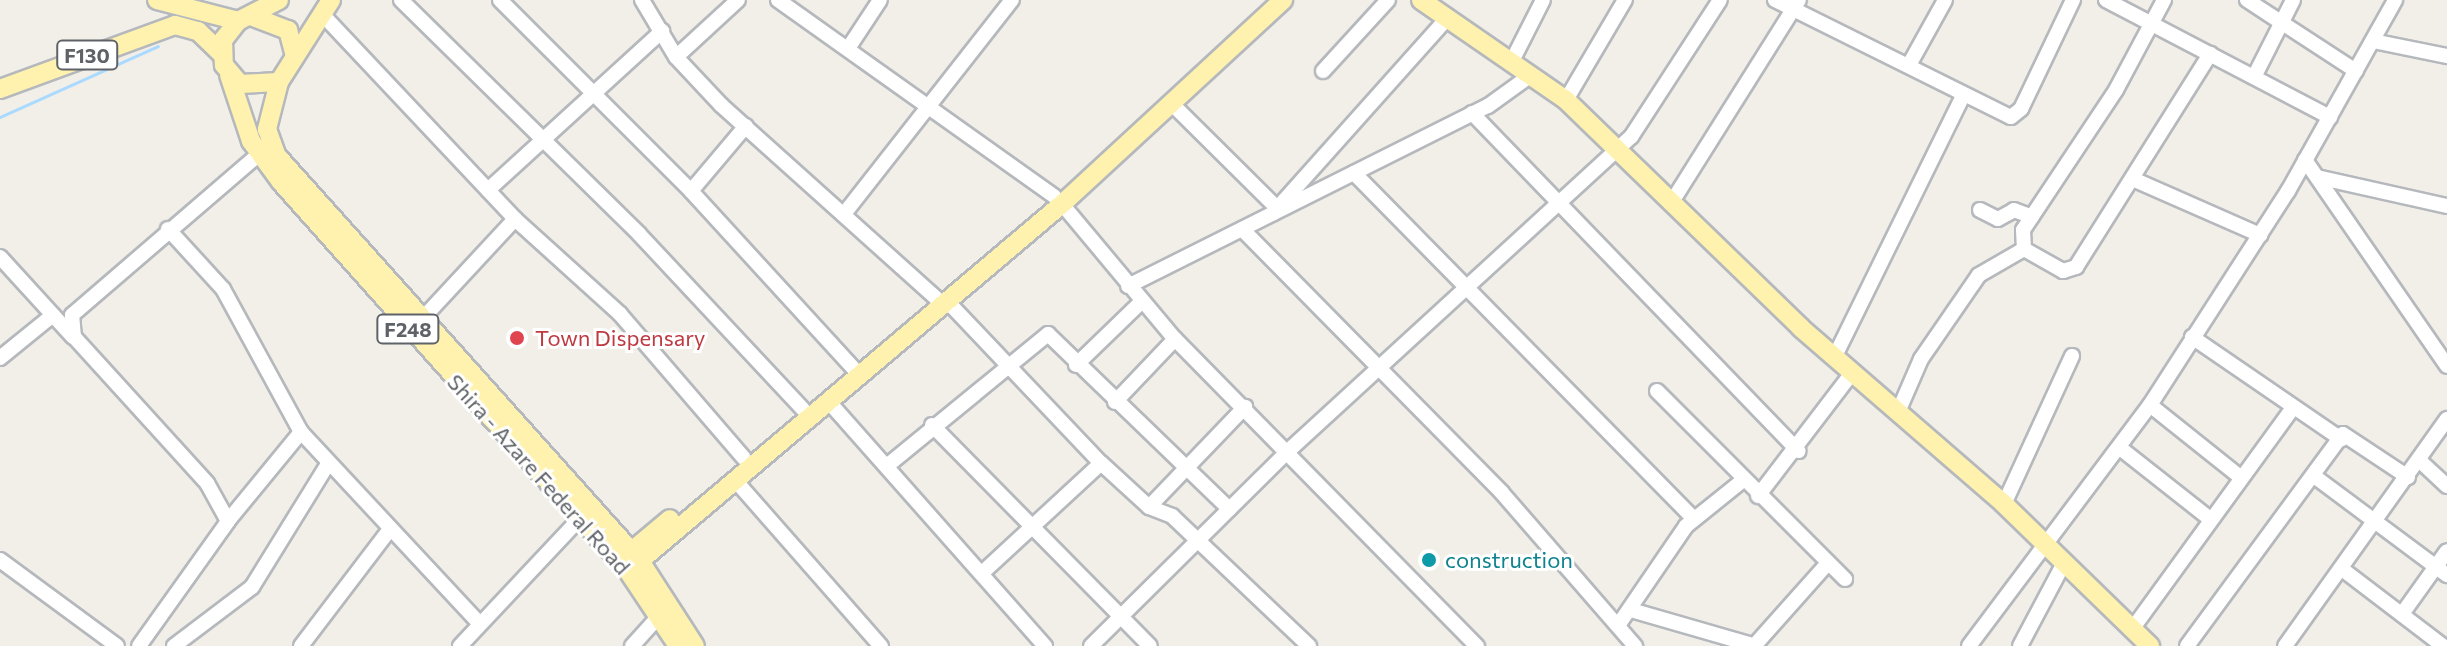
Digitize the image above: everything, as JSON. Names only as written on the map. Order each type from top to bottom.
[{"type":"main road","points":[[157,0],[244,18],[278,20],[295,56]]},
{"type":"main road","points":[[279,0],[244,18],[221,53],[229,75],[253,88],[279,82],[326,7]]},
{"type":"main road","points":[[1058,200],[1267,0]]},
{"type":"main road","points":[[609,528],[630,536],[663,532],[735,480],[829,402],[942,300],[1171,103],[1283,0]]},
{"type":"main road","points":[[1421,0],[1566,100],[1834,358],[2004,504],[2150,646]]},
{"type":"main road","name":"F130","points":[[0,89],[175,25],[198,31],[221,53]]},
{"type":"main road","name":"Shira - Azare Federal Road","points":[[229,75],[259,154],[363,266],[580,518],[661,589],[695,646]]},
{"type":"main road","name":"Shira - Azare Federal Road","points":[[279,82],[268,114],[270,143],[363,266],[423,318],[609,528],[678,646]]},
{"type":"main road","points":[[630,561],[744,458],[942,300]]},
{"type":"main road","points":[[661,589],[663,532]]},
{"type":"street","points":[[401,0],[543,140],[803,409]]},
{"type":"street","points":[[500,0],[691,191],[853,368]]},
{"type":"street","points":[[642,0],[676,57],[746,126],[942,300],[1101,463],[1149,507],[1199,539],[1309,646]]},
{"type":"street","points":[[676,57],[738,0]]},
{"type":"street","points":[[778,0],[849,47],[1058,200],[1175,339],[1477,646]]},
{"type":"street","points":[[849,47],[880,0]]},
{"type":"street","points":[[844,214],[1012,0]]},
{"type":"street","points":[[1323,71],[1388,0]]},
{"type":"street","points":[[1512,61],[1543,0]]},
{"type":"street","points":[[1566,100],[1625,0]]},
{"type":"street","points":[[1091,646],[1287,452],[1617,148],[1720,0]]},
{"type":"street","points":[[1775,0],[1796,4],[1994,115],[2021,109],[2073,0]]},
{"type":"street","points":[[1909,65],[1945,0]]},
{"type":"street","points":[[2106,0],[2330,117]]},
{"type":"street","points":[[2024,249],[2023,230],[2153,24],[2164,0]]},
{"type":"street","points":[[2247,0],[2284,18],[2356,71]]},
{"type":"street","points":[[2254,77],[2293,0]]},
{"type":"street","points":[[1969,646],[2150,405],[2260,235],[2395,0]]},
{"type":"street","points":[[1673,200],[1796,4]]},
{"type":"street","points":[[326,7],[515,219],[620,314],[744,458]]},
{"type":"street","points":[[1274,210],[1448,17]]},
{"type":"street","points":[[488,190],[662,31]]},
{"type":"street","points":[[2373,41],[2447,56]]},
{"type":"street","points":[[2024,249],[2063,271],[2076,267],[2135,180],[2210,54]]},
{"type":"street","points":[[1128,286],[1472,113],[1531,75]]},
{"type":"street","points":[[1834,358],[1963,96]]},
{"type":"street","points":[[1171,103],[1274,210]]},
{"type":"street","points":[[1472,113],[1798,451]]},
{"type":"street","points":[[691,191],[746,126]]},
{"type":"street","points":[[74,337],[77,305],[259,154]]},
{"type":"street","points":[[2305,160],[2447,366]]},
{"type":"street","points":[[1354,173],[1694,519]]},
{"type":"street","points":[[2317,177],[2447,206]]},
{"type":"street","points":[[2135,180],[2260,235]]},
{"type":"street","points":[[1980,210],[1998,219],[2014,210],[2032,217]]},
{"type":"street","points":[[423,318],[515,219]]},
{"type":"street","points":[[168,229],[223,289],[301,432],[478,622]]},
{"type":"street","points":[[1243,230],[1375,370],[1502,493],[1635,646]]},
{"type":"street","points":[[1898,412],[1921,359],[1979,275],[2024,249]]},
{"type":"street","points":[[0,257],[207,483],[228,521]]},
{"type":"street","points":[[1076,365],[1141,302]]},
{"type":"street","points":[[0,358],[53,315]]},
{"type":"street","points":[[888,465],[1003,364],[1048,334],[1076,365],[1229,509]]},
{"type":"street","points":[[2192,337],[2341,439]]},
{"type":"street","points":[[1115,402],[1175,339]]},
{"type":"street","points":[[2004,504],[2072,356]]},
{"type":"street","points":[[1758,496],[1798,451],[1852,373]]},
{"type":"street","points":[[1657,391],[1742,481],[1845,579]]},
{"type":"street","points":[[829,402],[888,465],[1045,646]]},
{"type":"street","points":[[2150,405],[2239,476]]},
{"type":"street","points":[[1149,507],[1245,407]]},
{"type":"street","points":[[2133,628],[2239,476],[2293,408]]},
{"type":"street","points":[[2292,643],[2447,421]]},
{"type":"street","points":[[932,425],[1031,532]]},
{"type":"street","points":[[139,646],[228,521],[298,444],[301,432]]},
{"type":"street","points":[[2187,646],[2341,439],[2352,434],[2408,477]]},
{"type":"street","points":[[2120,448],[2209,518]]},
{"type":"street","points":[[2419,460],[2447,486]]},
{"type":"street","points":[[982,573],[1031,532],[1101,463]]},
{"type":"street","points":[[174,646],[252,587],[328,464]]},
{"type":"street","points":[[2314,476],[2441,570]]},
{"type":"street","points":[[735,480],[881,646]]},
{"type":"street","points":[[1619,624],[1694,519],[1742,481]]},
{"type":"street","points":[[460,646],[478,622],[580,518]]},
{"type":"street","points":[[301,646],[390,529]]},
{"type":"street","points":[[1031,532],[1042,530],[1150,646]]},
{"type":"street","points":[[2402,614],[2441,570],[2447,551]]},
{"type":"street","points":[[0,560],[117,646]]},
{"type":"street","points":[[2020,646],[2065,561]]},
{"type":"street","points":[[1631,610],[1755,646],[1828,563]]},
{"type":"street","points":[[2342,569],[2443,646]]},
{"type":"street","points":[[632,646],[660,615]]},
{"type":"waterway","points":[[0,117],[158,46]]},
{"type":"place","name":"Town Dispensary","points":[[517,338]]},
{"type":"place","name":"construction","points":[[1429,560]]}]
